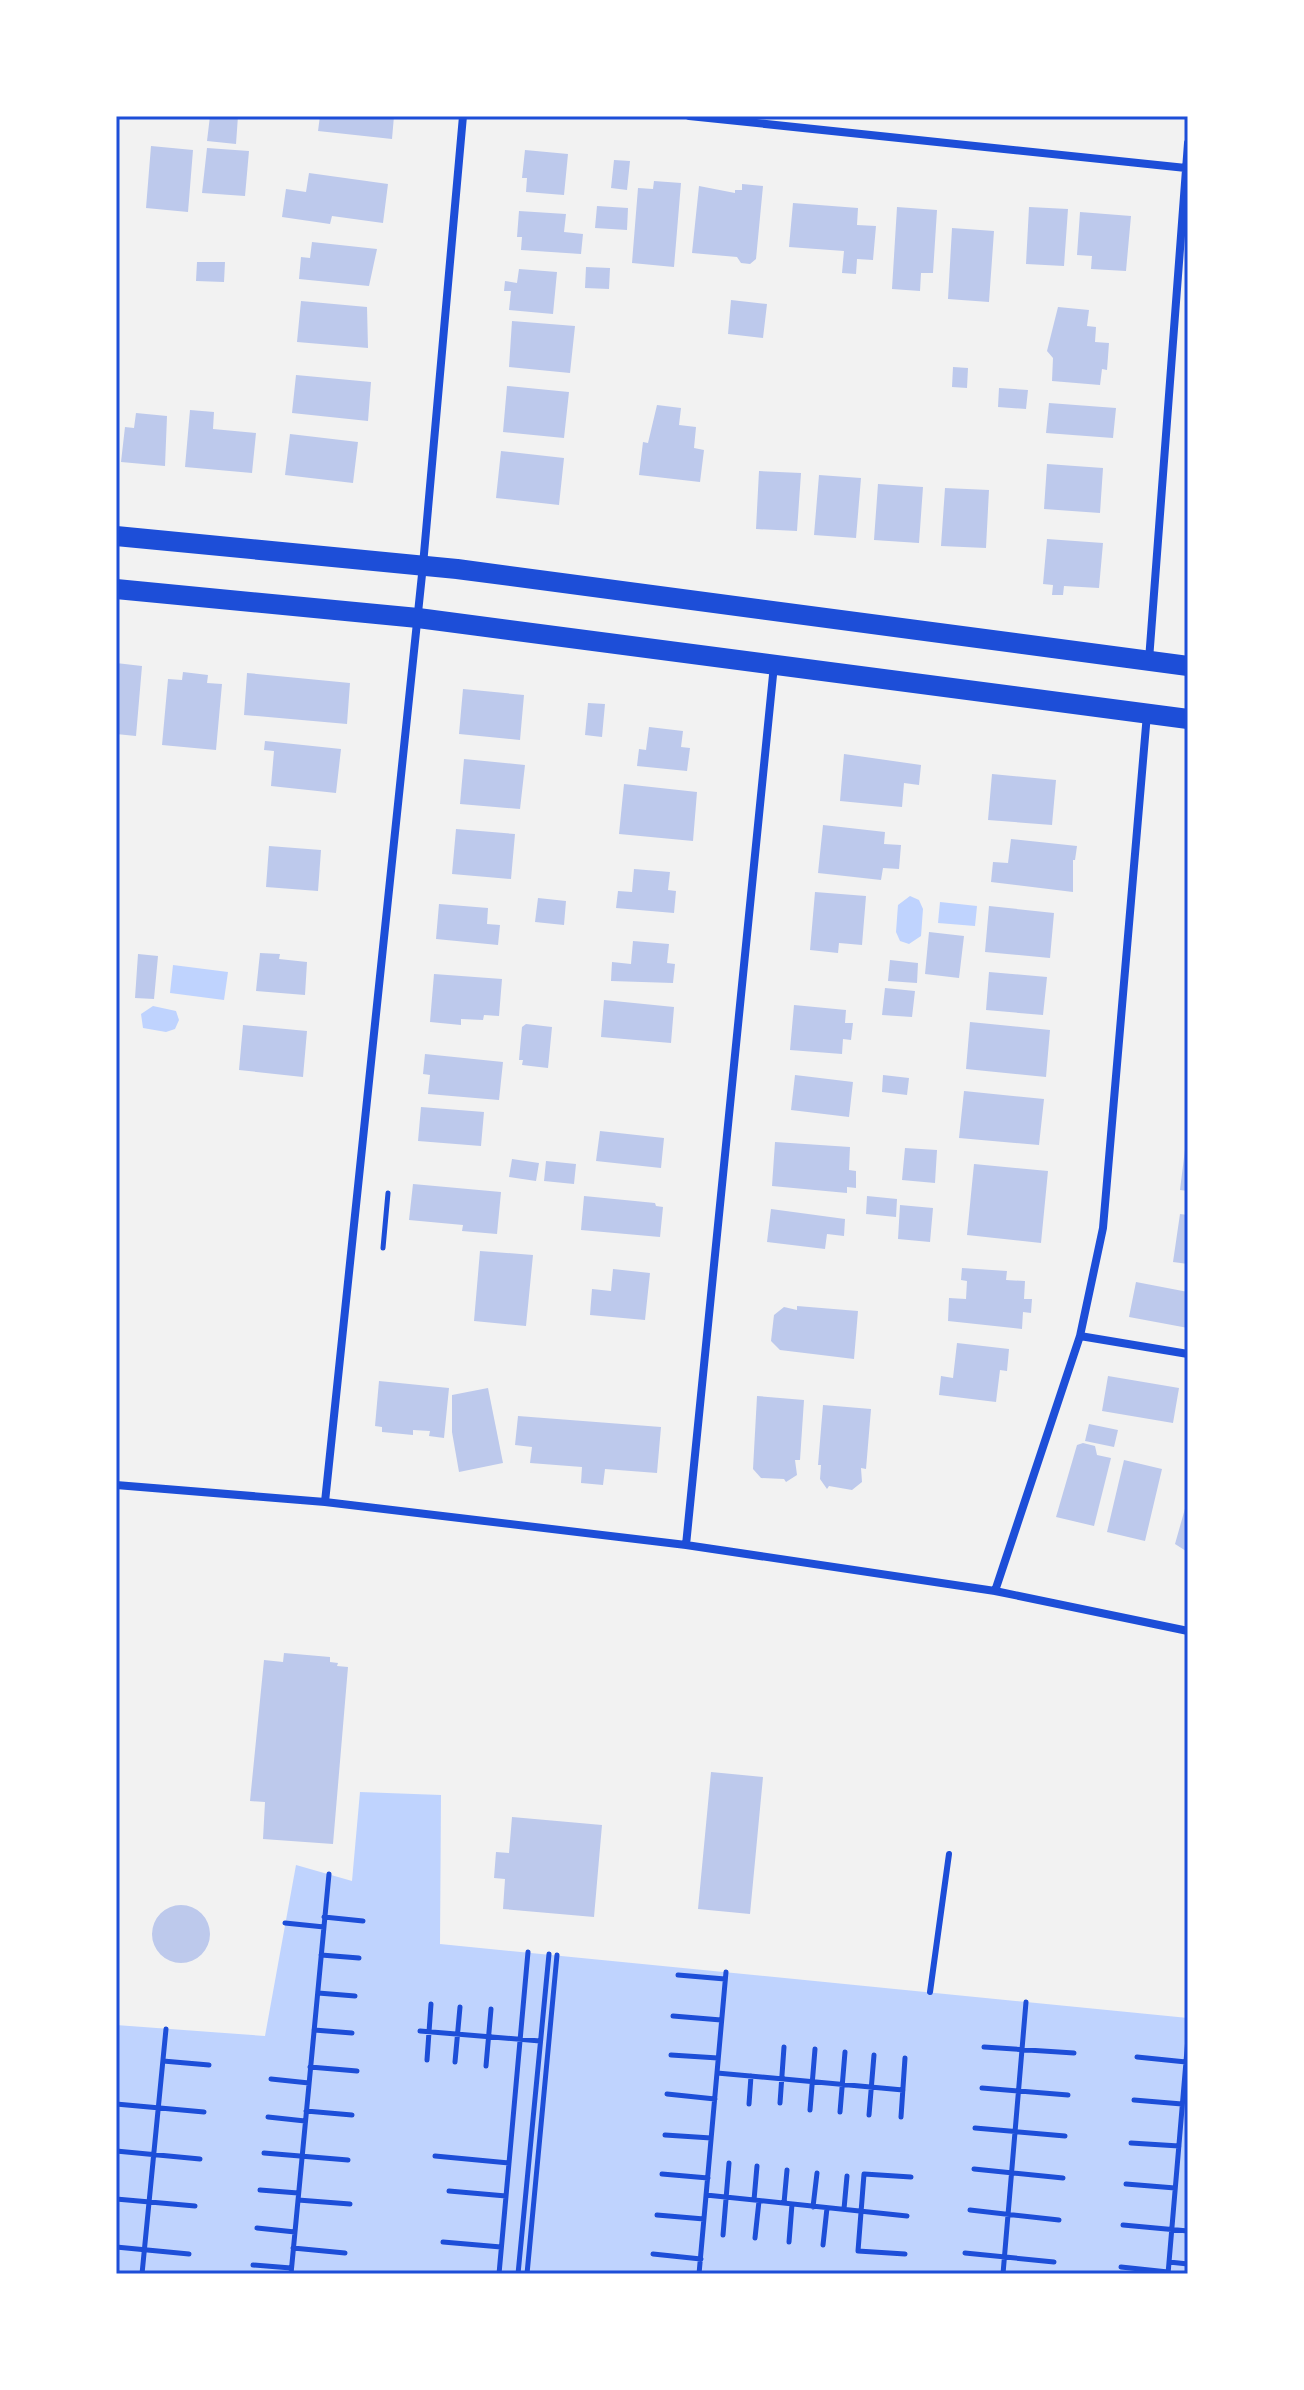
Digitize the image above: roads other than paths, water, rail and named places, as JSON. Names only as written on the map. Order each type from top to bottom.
[{"type":"main road","points":[[116,536],[423,565],[1188,666]]},
{"type":"main road","points":[[116,589],[418,618],[1188,719]]},
{"type":"street","points":[[325,1502],[418,618],[463,116]]},
{"type":"street","points":[[689,116],[1186,168]]},
{"type":"street","points":[[1149,661],[1188,143]]},
{"type":"street","points":[[1177,299],[1188,300]]},
{"type":"street","points":[[686,1545],[774,664]]},
{"type":"street","points":[[995,1591],[1080,1336],[1103,1228],[1147,713]]},
{"type":"street","points":[[1080,1336],[1188,1354]]},
{"type":"street","points":[[116,1485],[325,1502],[686,1545],[995,1591],[1188,1631]]},
{"type":"lane","points":[[930,1992],[949,1854]]},
{"type":"water","points":[[910,896],[919,900],[923,909],[921,936],[909,944],[900,941],[896,932],[898,905]]},
{"type":"water","points":[[940,902],[977,906],[975,926],[938,923]]},
{"type":"water","points":[[173,965],[228,972],[224,1000],[170,993]]},
{"type":"water","points":[[153,1006],[176,1011],[179,1020],[175,1029],[166,1032],[143,1028],[141,1014]]},
{"type":"water","points":[[360,1792],[441,1795],[440,1944],[1188,2018],[1188,2274],[116,2274],[116,2025],[265,2036],[296,1865],[352,1881]]}]
